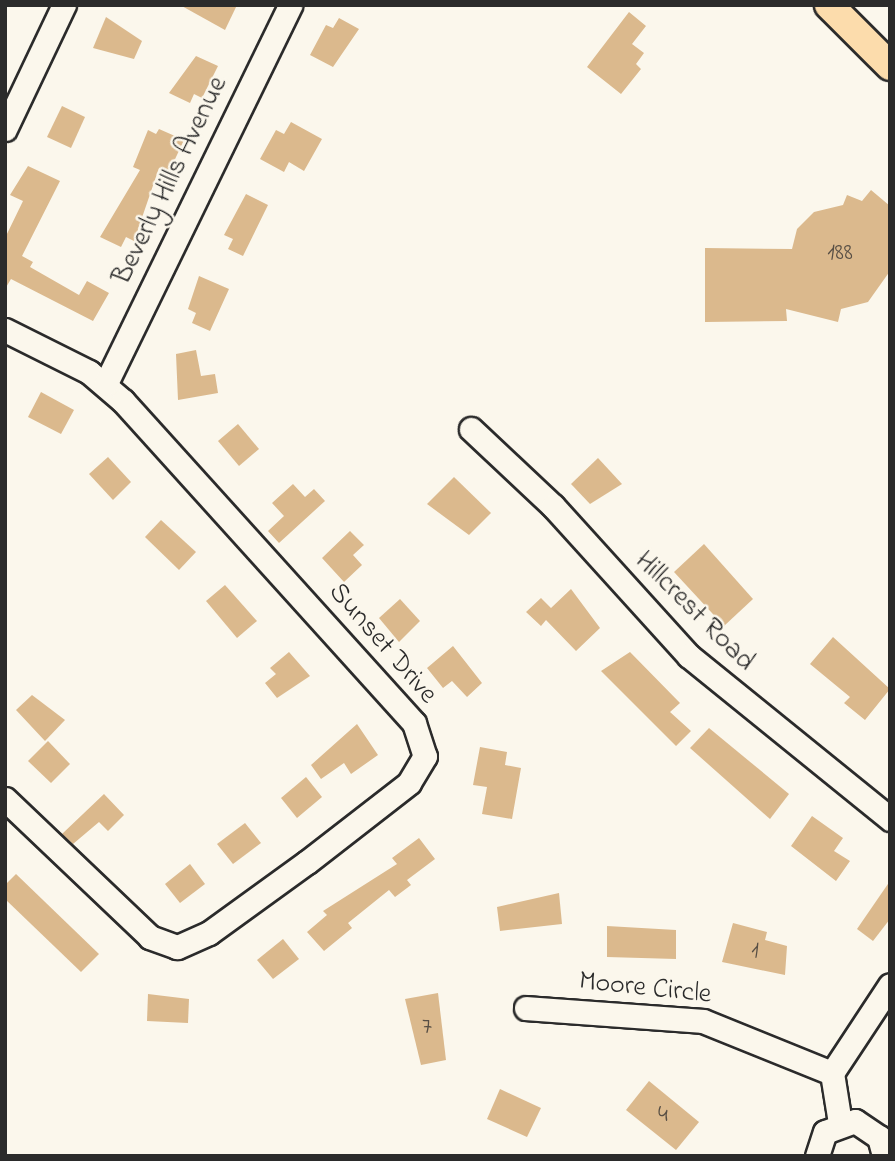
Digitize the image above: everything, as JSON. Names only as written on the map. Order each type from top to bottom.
[{"type":"main road","points":[[829,5],[890,66]]},
{"type":"street","points":[[5,128],[64,5]]},
{"type":"street","name":"Beverly Hills Avenue","points":[[106,383],[290,5]]},
{"type":"street","name":"Sunset Drive","points":[[5,330],[106,383],[414,723],[425,756],[409,783],[307,862],[209,933],[177,947],[150,937],[5,799]]},
{"type":"street","name":"Hillcrest Road","points":[[471,429],[553,506],[689,656],[890,820]]},
{"type":"street","points":[[840,1122],[832,1073],[890,985]]},
{"type":"street","name":"Moore Circle","points":[[526,1008],[703,1021],[832,1073]]},
{"type":"street","points":[[817,1156],[825,1132],[840,1122],[869,1126],[884,1156]]},
{"type":"building","points":[[180,5],[237,5],[225,30]]},
{"type":"building","points":[[629,12],[646,26],[632,44],[644,53],[636,64],[641,69],[621,94],[587,67]]},
{"type":"building","points":[[106,17],[142,41],[134,59],[93,48]]},
{"type":"building","points":[[339,18],[359,29],[333,67],[310,55],[326,25],[333,28]]},
{"type":"building","points":[[196,56],[218,66],[202,98],[194,94],[190,103],[169,93]]},
{"type":"building","points":[[62,106],[85,117],[71,148],[47,137]]},
{"type":"building","points":[[291,122],[322,139],[304,171],[289,162],[284,172],[260,159],[276,130],[284,134]]},
{"type":"building","points":[[159,129],[184,140],[169,172],[159,168],[134,241],[126,237],[121,247],[100,237],[140,170],[133,167],[148,130],[156,134]]},
{"type":"building","points":[[28,166],[60,181],[22,256],[33,262],[30,267],[79,295],[87,281],[109,293],[93,321],[11,279],[5,289],[5,238],[23,201],[10,195]]},
{"type":"building","points":[[871,190],[890,206],[890,271],[868,302],[841,309],[838,322],[786,309],[787,321],[705,322],[705,248],[792,249],[797,229],[814,212],[843,205],[847,195],[862,201]]},
{"type":"building","points":[[246,194],[268,205],[243,256],[228,249],[233,239],[224,235]]},
{"type":"building","points":[[199,276],[229,289],[210,331],[192,323],[196,313],[188,309]]},
{"type":"building","points":[[196,350],[201,376],[215,374],[218,393],[178,400],[176,354]]},
{"type":"building","points":[[41,392],[74,410],[61,434],[28,417]]},
{"type":"building","points":[[238,424],[259,449],[239,466],[218,441]]},
{"type":"building","points":[[108,457],[131,482],[113,500],[89,474]]},
{"type":"building","points":[[598,458],[622,484],[590,504],[571,484]]},
{"type":"building","points":[[454,477],[491,513],[469,535],[427,504]]},
{"type":"building","points":[[293,484],[305,497],[314,489],[325,501],[279,543],[268,531],[284,516],[272,503]]},
{"type":"building","points":[[161,520],[196,552],[179,570],[145,537]]},
{"type":"building","points":[[350,531],[364,545],[353,555],[362,565],[344,582],[322,558]]},
{"type":"building","points":[[704,544],[753,599],[724,626],[674,572]]},
{"type":"building","points":[[225,585],[257,621],[237,638],[206,601]]},
{"type":"building","points":[[571,589],[600,628],[576,651],[546,620],[541,626],[526,612],[541,598],[551,608]]},
{"type":"building","points":[[400,599],[420,621],[399,642],[379,618]]},
{"type":"building","points":[[833,637],[890,689],[865,720],[844,703],[850,697],[810,664]]},
{"type":"building","points":[[453,646],[482,683],[467,697],[452,681],[443,688],[427,668]]},
{"type":"building","points":[[289,652],[310,676],[277,698],[265,683],[276,674],[270,668]]},
{"type":"building","points":[[630,652],[680,703],[670,712],[691,731],[676,746],[601,671]]},
{"type":"building","points":[[32,695],[65,720],[45,741],[16,710]]},
{"type":"building","points":[[357,724],[378,755],[351,774],[344,763],[321,779],[311,765]]},
{"type":"building","points":[[709,728],[789,794],[770,819],[690,748]]},
{"type":"building","points":[[48,741],[70,764],[51,783],[28,761]]},
{"type":"building","points":[[480,747],[507,752],[505,765],[521,768],[512,819],[482,814],[487,787],[473,785]]},
{"type":"building","points":[[306,777],[322,797],[297,818],[281,798]]},
{"type":"building","points":[[104,794],[124,815],[108,831],[99,822],[73,844],[62,834]]},
{"type":"building","points":[[812,816],[843,838],[834,851],[850,861],[836,881],[791,846]]},
{"type":"building","points":[[245,823],[261,843],[233,864],[217,844]]},
{"type":"building","points":[[419,838],[435,859],[407,880],[411,885],[395,897],[389,890],[348,923],[352,928],[324,951],[307,932],[327,915],[323,911],[397,864],[392,858]]},
{"type":"building","points":[[190,864],[205,884],[180,903],[165,884]]},
{"type":"building","points":[[16,874],[99,954],[81,972],[5,899],[5,885]]},
{"type":"building","points":[[890,881],[890,919],[873,941],[857,929]]},
{"type":"building","points":[[559,893],[562,924],[500,931],[497,907]]},
{"type":"building","points":[[733,923],[767,932],[765,940],[787,946],[785,975],[722,962]]},
{"type":"building","points":[[607,926],[676,930],[676,959],[607,957]]},
{"type":"building","points":[[283,939],[299,959],[273,979],[257,960]]},
{"type":"building","points":[[438,993],[446,1060],[421,1065],[405,999]]},
{"type":"building","points":[[148,994],[189,999],[188,1023],[147,1021]]},
{"type":"building","points":[[649,1081],[699,1122],[676,1150],[626,1110]]},
{"type":"building","points":[[500,1089],[541,1108],[527,1137],[487,1119]]}]
